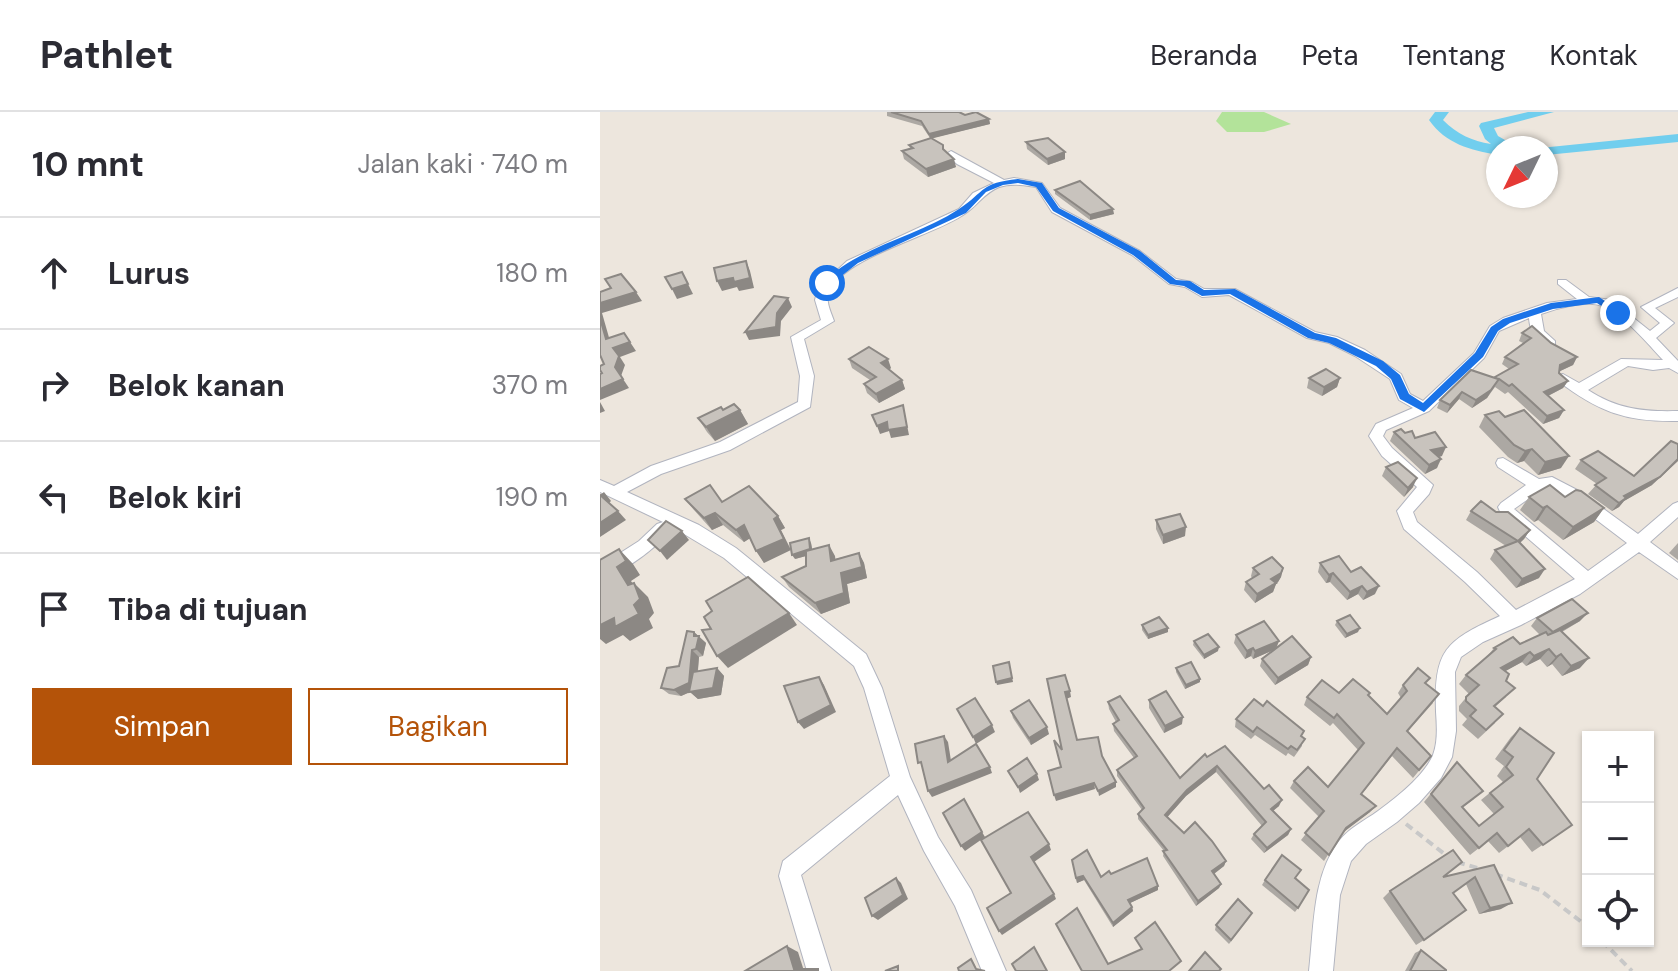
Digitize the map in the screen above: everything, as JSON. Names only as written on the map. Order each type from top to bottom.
[{"type":"street","points":[[951,154],[960,162],[1002,183]]},
{"type":"street","points":[[608,488],[725,446],[805,404],[807,376],[797,337],[828,321],[821,300],[825,285],[851,263],[960,212],[977,195],[1002,183],[1018,181],[1039,185],[1056,210],[1136,253],[1173,282],[1186,283],[1202,293],[1231,291],[1311,335],[1333,340],[1360,353],[1387,369],[1396,377],[1404,397],[1424,408]]},
{"type":"street","points":[[1562,282],[1589,301]]},
{"type":"street","points":[[1648,338],[1668,323],[1647,307],[1678,292]]},
{"type":"street","points":[[1515,620],[1410,525],[1405,511],[1425,485],[1387,452],[1376,436],[1381,427],[1424,408],[1479,355],[1494,329],[1507,321],[1551,306],[1589,301],[1607,303],[1675,366]]},
{"type":"street","points":[[1535,312],[1535,327],[1539,336],[1565,352]]},
{"type":"street","points":[[1577,390],[1626,362],[1675,366]]},
{"type":"street","points":[[1563,378],[1605,408],[1650,418],[1678,416]]},
{"type":"street","points":[[1503,463],[1537,485]]},
{"type":"street","points":[[1588,580],[1507,512],[1506,507],[1537,485],[1552,483],[1574,495],[1678,572]]},
{"type":"street","points":[[608,488],[670,517],[730,553],[860,660],[873,688],[901,780],[931,844],[963,898],[994,971]]},
{"type":"street","points":[[1321,971],[1333,880],[1344,850],[1392,813],[1432,774],[1442,758],[1447,735],[1446,676],[1450,656],[1469,642],[1588,580],[1638,544],[1678,508]]},
{"type":"street","points":[[600,574],[652,540],[670,517]]},
{"type":"street","points":[[819,971],[791,869],[901,780]]},
{"type":"path","points":[[1392,813],[1456,861],[1540,890],[1582,922]]},
{"type":"path","points":[[1608,947],[1632,971]]},
{"type":"green space","points":[[1222,112],[1264,112],[1291,124],[1264,132],[1227,132],[1216,121]]},
{"type":"building","points":[[891,112],[959,112],[965,115],[976,112],[989,119],[929,134],[921,121]]},
{"type":"building","points":[[931,138],[943,145],[943,149],[954,159],[926,169],[902,151],[913,148],[909,145]]},
{"type":"building","points":[[1048,138],[1065,152],[1047,159],[1026,142]]},
{"type":"building","points":[[1080,181],[1113,209],[1090,215],[1055,190]]},
{"type":"building","points":[[746,261],[750,278],[734,282],[733,278],[717,281],[714,268]]},
{"type":"building","points":[[682,272],[688,284],[672,289],[665,277]]},
{"type":"building","points":[[621,274],[636,292],[600,303],[600,292],[611,288],[605,279]]},
{"type":"building","points":[[774,296],[788,298],[777,313],[776,327],[745,332]]},
{"type":"building","points":[[600,318],[606,339],[624,333],[630,342],[613,348],[619,356],[615,367],[623,379],[600,389],[600,366],[604,364],[600,355]]},
{"type":"building","points":[[1532,326],[1551,343],[1577,357],[1560,365],[1559,373],[1568,381],[1544,392],[1564,410],[1547,416],[1512,384],[1509,386],[1499,379],[1491,390],[1476,400],[1462,392],[1450,405],[1440,400],[1471,370],[1498,379],[1495,377],[1518,364],[1505,357],[1531,338],[1522,333]]},
{"type":"building","points":[[869,347],[888,359],[881,363],[902,380],[876,394],[864,384],[876,377],[849,359]]},
{"type":"building","points":[[1326,369],[1340,378],[1324,387],[1309,378]]},
{"type":"building","points":[[734,404],[740,410],[706,427],[698,418],[721,407],[723,410]]},
{"type":"building","points":[[903,405],[907,427],[888,430],[887,422],[877,426],[872,415]]},
{"type":"building","points":[[1524,410],[1569,456],[1545,462],[1532,449],[1525,451],[1514,445],[1485,415],[1499,411],[1505,417]]},
{"type":"building","points":[[1401,429],[1405,433],[1412,431],[1415,438],[1435,432],[1446,447],[1431,450],[1441,459],[1429,465],[1394,432]]},
{"type":"building","points":[[1671,441],[1678,444],[1678,459],[1660,477],[1624,496],[1626,498],[1619,503],[1595,485],[1606,478],[1581,460],[1598,451],[1634,476]]},
{"type":"building","points":[[1398,462],[1417,478],[1408,488],[1386,467]]},
{"type":"building","points":[[710,485],[722,502],[749,486],[778,516],[774,519],[784,539],[756,551],[744,525],[736,530],[715,513],[704,518],[685,499]]},
{"type":"building","points":[[1550,485],[1565,497],[1576,490],[1581,491],[1604,508],[1573,527],[1547,506],[1543,508],[1529,497]]},
{"type":"building","points":[[600,495],[618,511],[600,523]]},
{"type":"building","points":[[1481,501],[1496,512],[1508,512],[1530,530],[1518,541],[1471,511]]},
{"type":"building","points":[[1180,514],[1186,527],[1163,535],[1156,520]]},
{"type":"building","points":[[666,521],[682,531],[660,551],[648,540]]},
{"type":"building","points":[[809,538],[810,549],[792,555],[790,543]]},
{"type":"building","points":[[1518,541],[1545,569],[1522,579],[1495,550]]},
{"type":"building","points":[[829,545],[831,561],[859,553],[862,567],[841,573],[844,593],[815,603],[782,577],[806,566],[806,551]]},
{"type":"building","points":[[619,549],[626,561],[617,567],[628,585],[634,583],[640,599],[634,605],[639,614],[615,627],[614,618],[600,625],[600,560]]},
{"type":"building","points":[[1339,556],[1351,572],[1361,567],[1379,586],[1367,592],[1362,586],[1350,592],[1320,563]]},
{"type":"building","points":[[1272,557],[1283,568],[1281,573],[1271,579],[1276,583],[1257,594],[1246,582],[1259,574],[1253,568]]},
{"type":"building","points":[[748,577],[789,613],[717,656],[702,630],[711,629],[704,617],[712,611],[706,601]]},
{"type":"building","points":[[1572,599],[1588,613],[1553,632],[1537,618]]},
{"type":"building","points":[[1350,615],[1360,628],[1347,634],[1337,621]]},
{"type":"building","points":[[1159,617],[1168,628],[1148,635],[1142,625]]},
{"type":"building","points":[[1264,621],[1279,641],[1247,651],[1236,635]]},
{"type":"building","points":[[1560,630],[1589,658],[1571,666],[1561,654],[1556,657],[1549,649],[1534,656],[1530,652],[1501,668],[1509,674],[1506,681],[1515,688],[1494,706],[1503,714],[1486,730],[1470,716],[1476,710],[1466,701],[1466,697],[1479,685],[1466,675],[1494,648],[1513,637],[1520,644],[1546,632],[1548,635]]},
{"type":"building","points":[[687,631],[699,636],[696,649],[692,650],[689,683],[674,690],[661,688],[667,668],[679,666]]},
{"type":"building","points":[[1208,634],[1219,647],[1204,655],[1194,641]]},
{"type":"building","points":[[1292,636],[1311,657],[1278,678],[1262,659]]},
{"type":"building","points":[[1009,662],[1012,678],[996,682],[993,666]]},
{"type":"building","points":[[1191,662],[1200,679],[1186,685],[1176,668]]},
{"type":"building","points":[[717,668],[713,688],[689,692],[693,672]]},
{"type":"building","points":[[1418,668],[1430,678],[1425,683],[1439,694],[1407,731],[1431,756],[1419,770],[1397,748],[1361,794],[1376,806],[1346,828],[1329,855],[1305,833],[1324,811],[1294,781],[1308,767],[1328,787],[1364,743],[1337,714],[1334,718],[1307,697],[1322,680],[1339,693],[1353,679],[1370,693],[1368,695],[1387,714],[1407,691],[1403,685]]},
{"type":"building","points":[[1065,675],[1070,691],[1065,692],[1077,740],[1098,737],[1102,756],[1116,782],[1098,791],[1094,783],[1054,795],[1048,771],[1061,767],[1054,740],[1062,750],[1047,679]]},
{"type":"building","points":[[819,677],[831,705],[798,722],[784,686]]},
{"type":"building","points":[[1166,691],[1183,717],[1165,726],[1149,700]]},
{"type":"building","points":[[1120,696],[1180,778],[1205,754],[1207,757],[1225,746],[1264,789],[1269,785],[1282,800],[1271,809],[1291,829],[1267,848],[1254,834],[1266,822],[1217,766],[1187,790],[1165,815],[1184,833],[1195,822],[1226,861],[1212,871],[1221,884],[1198,901],[1163,851],[1167,850],[1138,814],[1144,808],[1117,770],[1137,756],[1113,724],[1119,720],[1108,702]]},
{"type":"building","points":[[975,698],[992,725],[973,737],[957,709]]},
{"type":"building","points":[[1254,699],[1263,706],[1267,701],[1304,731],[1301,736],[1305,739],[1297,750],[1291,746],[1288,749],[1257,727],[1253,732],[1236,719]]},
{"type":"building","points":[[1029,700],[1047,727],[1029,738],[1011,711]]},
{"type":"building","points":[[1520,728],[1554,753],[1537,779],[1572,825],[1543,845],[1529,829],[1508,846],[1497,833],[1479,848],[1431,794],[1457,762],[1483,791],[1462,807],[1479,826],[1503,807],[1490,793],[1513,775],[1506,767],[1513,757],[1504,750]]},
{"type":"building","points":[[944,736],[948,762],[976,744],[990,767],[928,791],[915,744]]},
{"type":"building","points":[[1027,758],[1037,774],[1018,787],[1008,771]]},
{"type":"building","points":[[964,799],[982,832],[961,846],[943,813]]},
{"type":"building","points":[[1028,812],[1049,844],[1031,857],[1054,894],[999,931],[987,908],[1011,893],[981,840]]},
{"type":"building","points":[[1087,850],[1101,877],[1109,871],[1111,874],[1147,858],[1158,886],[1128,900],[1132,907],[1113,923],[1083,876],[1076,878],[1072,860]]},
{"type":"building","points":[[1453,850],[1462,862],[1443,877],[1494,865],[1512,903],[1490,908],[1475,877],[1453,893],[1466,910],[1424,940],[1390,891]]},
{"type":"building","points":[[1282,855],[1301,870],[1295,878],[1309,890],[1298,908],[1265,880]]},
{"type":"building","points":[[896,878],[903,895],[872,916],[865,898]]},
{"type":"building","points":[[1238,899],[1252,913],[1231,940],[1216,925]]},
{"type":"building","points":[[1077,908],[1108,964],[1142,949],[1135,938],[1155,922],[1181,961],[1169,971],[1082,971],[1056,924]]},
{"type":"building","points":[[787,946],[794,969],[818,971],[745,971]]},
{"type":"building","points":[[1034,947],[1047,971],[1016,971],[1012,964]]},
{"type":"building","points":[[1421,950],[1446,970],[1446,971],[1410,971]]},
{"type":"building","points":[[1205,952],[1221,969],[1189,971]]},
{"type":"building","points":[[971,959],[976,969],[985,971],[959,971],[958,968]]},
{"type":"waterway","points":[[1442,112],[1436,120],[1448,133],[1486,147]]},
{"type":"waterway","points":[[1491,136],[1486,126],[1547,112]]},
{"type":"waterway","points":[[1558,149],[1678,138]]},
{"type":"route","points":[[827,283],[851,263],[963,211],[983,191],[1002,183],[1018,181],[1039,185],[1056,210],[1136,253],[1173,282],[1186,283],[1202,293],[1231,291],[1311,335],[1333,340],[1360,353],[1387,369],[1396,377],[1404,397],[1424,408],[1479,355],[1494,329],[1507,321],[1551,306],[1580,305],[1599,300],[1618,313]]}]
